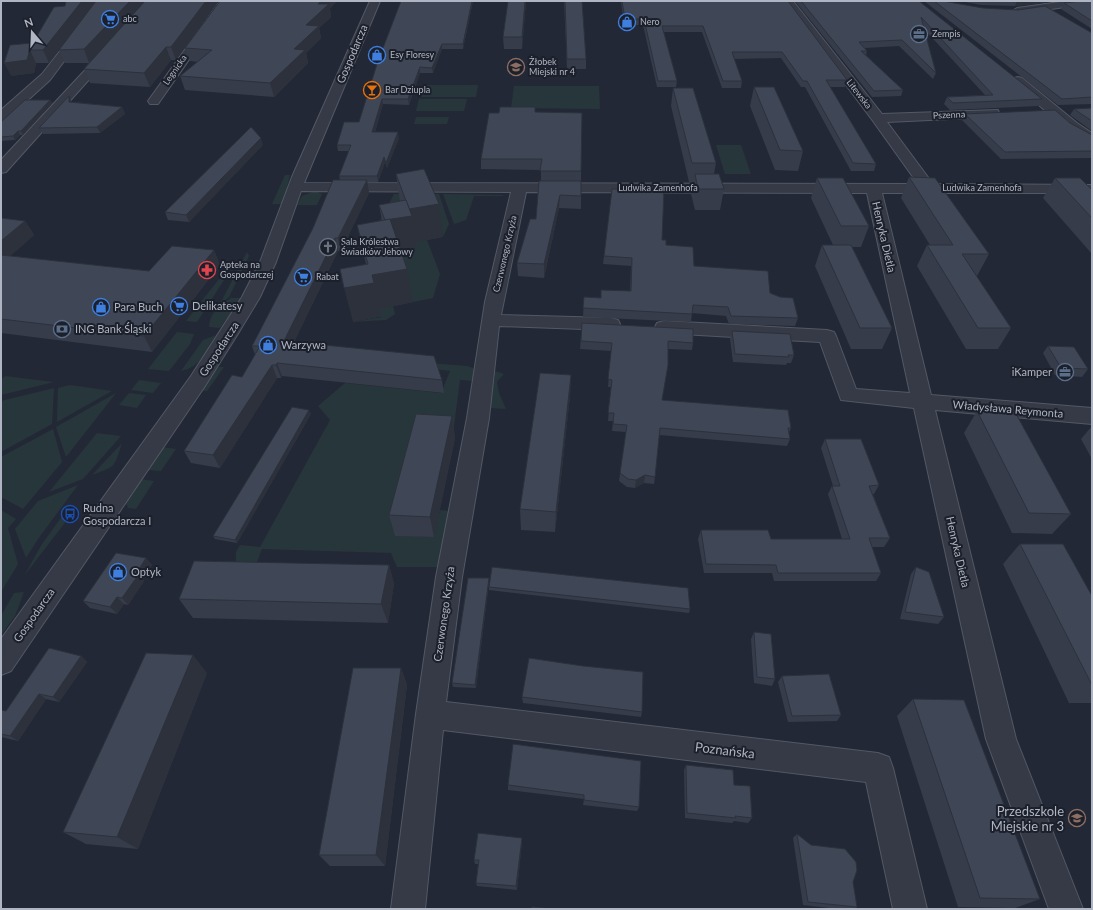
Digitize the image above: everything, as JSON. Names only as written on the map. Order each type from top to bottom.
[{"type":"street","points":[[1,117],[46,77],[104,1]]},
{"type":"street","name":"Legnicka","points":[[154,101],[225,1]]},
{"type":"street","name":"Gospodarcza","points":[[1,662],[194,388],[251,297],[268,262],[297,187],[299,177],[309,157],[375,1]]},
{"type":"street","name":"Litewska","points":[[788,1],[878,118],[928,188]]},
{"type":"street","points":[[1016,1],[1027,10]]},
{"type":"street","points":[[1008,11],[1027,10],[1089,1]]},
{"type":"street","points":[[1044,7],[1060,15]]},
{"type":"street","points":[[1,169],[114,44]]},
{"type":"street","points":[[1009,74],[1055,110],[1072,126],[1092,139]]},
{"type":"street","points":[[1032,111],[1070,110]]},
{"type":"street","name":"Pszenna","points":[[878,118],[1009,112]]},
{"type":"street","name":"Ludwika Zamenhofa","points":[[297,187],[1084,189]]},
{"type":"street","name":"Czerwonego Krzyża","points":[[408,909],[430,714],[453,553],[478,418],[491,320],[519,188]]},
{"type":"street","name":"Henryka Dietla","points":[[873,188],[1001,739],[1066,909]]},
{"type":"street","points":[[1084,189],[1092,205]]},
{"type":"street","points":[[491,320],[828,336],[848,395],[923,401]]},
{"type":"street","name":"Władysława Reymonta","points":[[923,401],[1092,416]]},
{"type":"street","name":"Poznańska","points":[[430,714],[878,768],[910,909]]},
{"type":"shaded area","points":[[423,85],[478,85],[476,97],[419,97]]},
{"type":"shaded area","points":[[514,86],[599,86],[600,109],[511,108]]},
{"type":"shaded area","points":[[419,99],[467,99],[464,111],[416,111]]},
{"type":"shaded area","points":[[416,117],[449,117],[447,124],[414,124]]},
{"type":"shaded area","points":[[716,145],[741,145],[751,174],[725,174]]},
{"type":"shaded area","points":[[285,175],[290,175],[283,204],[272,204]]},
{"type":"shaded area","points":[[315,191],[322,194],[317,205],[297,205],[302,196]]},
{"type":"shaded area","points":[[394,194],[439,194],[449,224],[443,237],[428,202],[378,224]]},
{"type":"shaded area","points":[[443,194],[503,196],[474,196],[466,220],[454,224]]},
{"type":"shaded area","points":[[427,240],[440,274],[433,298],[413,302],[396,253],[417,249],[414,242]]},
{"type":"shaded area","points":[[247,252],[249,256],[229,297],[220,304]]},
{"type":"shaded area","points":[[219,279],[224,280],[197,322],[186,321]]},
{"type":"shaded area","points":[[231,298],[243,298],[220,328],[209,327],[211,317],[214,313]]},
{"type":"shaded area","points":[[393,306],[395,314],[386,320],[353,322],[381,317],[379,309]]},
{"type":"shaded area","points":[[177,332],[194,334],[190,344],[169,371],[148,369]]},
{"type":"shaded area","points":[[216,335],[202,358],[194,366],[181,371],[203,340]]},
{"type":"shaded area","points":[[429,363],[467,366],[473,368],[475,372],[474,381],[460,380],[453,434],[395,535],[434,537],[440,510],[451,511],[441,567],[397,567],[391,553],[262,549],[257,562],[236,563],[236,552],[240,545],[260,547],[330,420],[318,406],[345,383],[441,393],[450,371],[427,368]]},
{"type":"shaded area","points":[[218,367],[224,367],[207,391],[201,391]]},
{"type":"shaded area","points":[[489,369],[504,374],[497,382],[499,393],[506,409],[489,408],[495,376],[490,373]]},
{"type":"shaded area","points":[[5,376],[54,382],[1,395],[1,380]]},
{"type":"shaded area","points":[[139,380],[161,383],[153,393],[131,390]]},
{"type":"shaded area","points":[[70,385],[112,391],[57,422],[58,388]]},
{"type":"shaded area","points":[[54,388],[52,424],[1,452],[1,401]]},
{"type":"shaded area","points":[[116,393],[66,457],[56,427]]},
{"type":"shaded area","points":[[129,393],[146,395],[137,408],[119,405]]},
{"type":"shaded area","points":[[53,429],[62,462],[23,509],[1,497],[1,457]]},
{"type":"shaded area","points":[[97,433],[121,436],[83,479],[49,492]]},
{"type":"shaded area","points":[[122,443],[116,461],[113,465],[106,470],[92,475]]},
{"type":"shaded area","points":[[162,447],[176,449],[161,471],[147,470]]},
{"type":"shaded area","points":[[140,479],[154,481],[136,509],[128,508],[125,501]]},
{"type":"shaded area","points":[[78,485],[38,539],[26,558],[15,529],[38,501]]},
{"type":"shaded area","points":[[1,510],[16,519],[8,528],[18,564],[1,592]]},
{"type":"shaded area","points":[[66,511],[73,512],[24,576],[42,544]]},
{"type":"shaded area","points":[[24,592],[15,616],[1,635],[1,616],[14,593]]},
{"type":"building","points":[[66,1],[82,1],[43,50],[30,50],[27,60],[4,63],[10,45],[32,43],[31,46],[54,7],[65,6]]},
{"type":"building","points":[[96,1],[130,1],[84,49],[59,50]]},
{"type":"building","points":[[145,1],[206,1],[171,47],[166,47],[144,73],[84,69]]},
{"type":"building","points":[[220,1],[321,1],[318,4],[329,4],[306,25],[319,26],[294,49],[305,50],[270,83],[180,76],[212,50],[185,48]]},
{"type":"building","points":[[401,1],[472,1],[463,44],[442,44],[432,68],[420,67],[408,99],[382,99],[372,132],[398,132],[386,163],[384,157],[377,176],[339,176],[351,145],[337,145],[344,122],[359,122],[382,48]]},
{"type":"building","points":[[508,1],[525,1],[522,37],[503,37]]},
{"type":"building","points":[[565,1],[582,1],[586,59],[567,59]]},
{"type":"building","points":[[622,1],[788,1],[847,80],[826,80],[876,164],[853,163],[807,81],[803,81],[782,52],[732,52],[742,81],[723,81],[703,26],[662,26],[677,81],[658,81],[644,19],[625,19]]},
{"type":"building","points":[[801,1],[919,1],[1042,99],[953,103],[947,97],[993,95],[921,17],[936,73],[902,40],[859,42],[867,51],[861,51],[903,90],[874,91]]},
{"type":"building","points":[[934,1],[943,1],[983,8],[1018,10],[1045,6],[1092,33],[1092,97],[1062,99]]},
{"type":"building","points":[[1092,1],[1092,21],[1064,3]]},
{"type":"building","points":[[754,87],[774,87],[803,151],[780,150]]},
{"type":"building","points":[[673,88],[693,88],[716,163],[692,163]]},
{"type":"building","points":[[69,96],[69,102],[122,107],[97,127],[39,128]]},
{"type":"building","points":[[25,100],[50,100],[21,131],[18,131],[13,136],[1,137],[1,122]]},
{"type":"building","points":[[500,107],[535,107],[535,112],[582,113],[581,171],[540,171],[542,159],[481,159],[489,113],[499,113]]},
{"type":"building","points":[[1092,108],[1092,121],[1074,109]]},
{"type":"building","points":[[1055,110],[1070,123],[1092,135],[1092,151],[1005,152],[965,114]]},
{"type":"building","points":[[251,127],[261,138],[186,215],[165,212]]},
{"type":"building","points":[[424,169],[439,204],[409,209],[396,174]]},
{"type":"building","points":[[695,174],[719,174],[724,189],[698,189]]},
{"type":"building","points":[[909,177],[935,178],[989,254],[962,254],[1011,328],[978,328],[927,245],[953,245]]},
{"type":"building","points":[[817,178],[843,178],[869,226],[841,226]]},
{"type":"building","points":[[1055,178],[1080,178],[1092,190],[1092,218]]},
{"type":"building","points":[[333,180],[367,180],[338,238],[335,238],[284,341],[434,356],[442,380],[277,363],[276,365],[272,365],[213,455],[184,451],[232,375],[242,377],[260,346],[252,346],[313,228]]},
{"type":"building","points":[[539,181],[581,181],[581,196],[560,195],[544,264],[517,263],[530,219],[536,219]]},
{"type":"building","points":[[612,189],[664,190],[662,240],[666,240],[666,245],[693,247],[694,266],[768,271],[770,293],[780,297],[793,298],[798,318],[731,316],[728,307],[693,305],[692,314],[583,308],[584,297],[601,298],[601,290],[631,291],[632,258],[604,256]]},
{"type":"building","points":[[406,200],[412,216],[385,220],[379,205]]},
{"type":"building","points":[[1,218],[25,221],[1,241]]},
{"type":"building","points":[[390,219],[407,269],[372,275],[374,283],[344,288],[340,269],[368,264],[357,225]]},
{"type":"building","points":[[822,245],[851,245],[892,328],[860,328]]},
{"type":"building","points":[[172,246],[214,250],[144,336],[1,319],[1,255],[149,271]]},
{"type":"building","points":[[582,323],[693,329],[693,343],[668,341],[668,365],[662,400],[788,410],[791,428],[788,428],[790,439],[660,428],[655,477],[645,475],[636,480],[628,479],[620,473],[627,425],[613,424],[614,413],[608,413],[612,380],[608,379],[612,343],[581,341]]},
{"type":"building","points":[[732,331],[790,334],[794,355],[788,355],[789,357],[735,354]]},
{"type":"building","points":[[1048,346],[1074,347],[1088,369],[1061,368]]},
{"type":"building","points":[[540,373],[571,375],[556,512],[520,509]]},
{"type":"building","points":[[292,407],[309,410],[235,540],[213,536]]},
{"type":"building","points":[[977,411],[1015,412],[1071,514],[1029,513]]},
{"type":"building","points":[[416,414],[452,416],[430,517],[389,515]]},
{"type":"building","points":[[825,439],[861,439],[879,485],[869,486],[890,538],[869,538],[881,573],[778,573],[776,565],[706,564],[701,530],[768,530],[771,539],[850,539],[832,486],[840,486]]},
{"type":"building","points":[[1020,544],[1063,544],[1092,596],[1092,685]]},
{"type":"building","points":[[116,553],[146,558],[137,572],[139,574],[122,598],[117,597],[110,607],[83,601]]},
{"type":"building","points":[[194,561],[389,565],[381,604],[179,599]]},
{"type":"building","points":[[492,567],[688,588],[690,609],[489,587]]},
{"type":"building","points":[[916,567],[929,572],[944,617],[905,612]]},
{"type":"building","points":[[468,578],[489,578],[475,685],[452,683]]},
{"type":"building","points":[[754,632],[771,634],[775,679],[757,677]]},
{"type":"building","points":[[49,648],[81,656],[53,697],[39,694],[10,736],[1,734],[1,710],[6,711]]},
{"type":"building","points":[[146,653],[193,655],[117,837],[63,832]]},
{"type":"building","points":[[529,658],[583,666],[643,672],[642,712],[522,697]]},
{"type":"building","points":[[353,668],[401,668],[376,855],[319,855]]},
{"type":"building","points":[[829,674],[841,715],[792,716],[782,676]]},
{"type":"building","points":[[913,699],[964,700],[1040,899],[980,898]]},
{"type":"building","points":[[513,744],[641,761],[639,807],[584,800],[584,795],[508,785]]},
{"type":"building","points":[[686,765],[733,770],[734,785],[750,786],[752,818],[735,816],[736,818],[687,813]]},
{"type":"building","points":[[478,833],[522,838],[516,886],[476,883],[479,860],[474,860]]},
{"type":"building","points":[[797,834],[811,845],[845,849],[856,862],[857,870],[853,882],[857,907],[808,902]]},
{"type":"building","points":[[532,907],[553,909],[532,909]]},
{"type":"place","name":"abc","points":[[110,19]]},
{"type":"place","name":"Nero","points":[[627,22]]},
{"type":"place","name":"Zempis","points":[[919,34]]},
{"type":"place","name":"Esy Floresy","points":[[377,55]]},
{"type":"place","name":"Żłobek Miejski nr 4","points":[[516,67]]},
{"type":"place","name":"Bar Dziupla","points":[[372,90]]},
{"type":"place","name":"Sala Królestwa Świadków Jehowy","points":[[328,247]]},
{"type":"place","name":"Apteka na Gospodarczej","points":[[207,270]]},
{"type":"place","name":"Rabat","points":[[303,277]]},
{"type":"place","name":"Delikatesy","points":[[179,306]]},
{"type":"place","name":"Para Buch","points":[[101,307]]},
{"type":"place","name":"ING Bank Śląski","points":[[62,329]]},
{"type":"place","name":"Warzywa","points":[[268,345]]},
{"type":"place","name":"iKamper","points":[[1065,372]]},
{"type":"place","name":"Rudna Gospodarcza I","points":[[70,514]]},
{"type":"place","name":"Optyk","points":[[118,572]]},
{"type":"place","name":"Przedszkole Miejskie nr 3","points":[[1077,818]]}]
